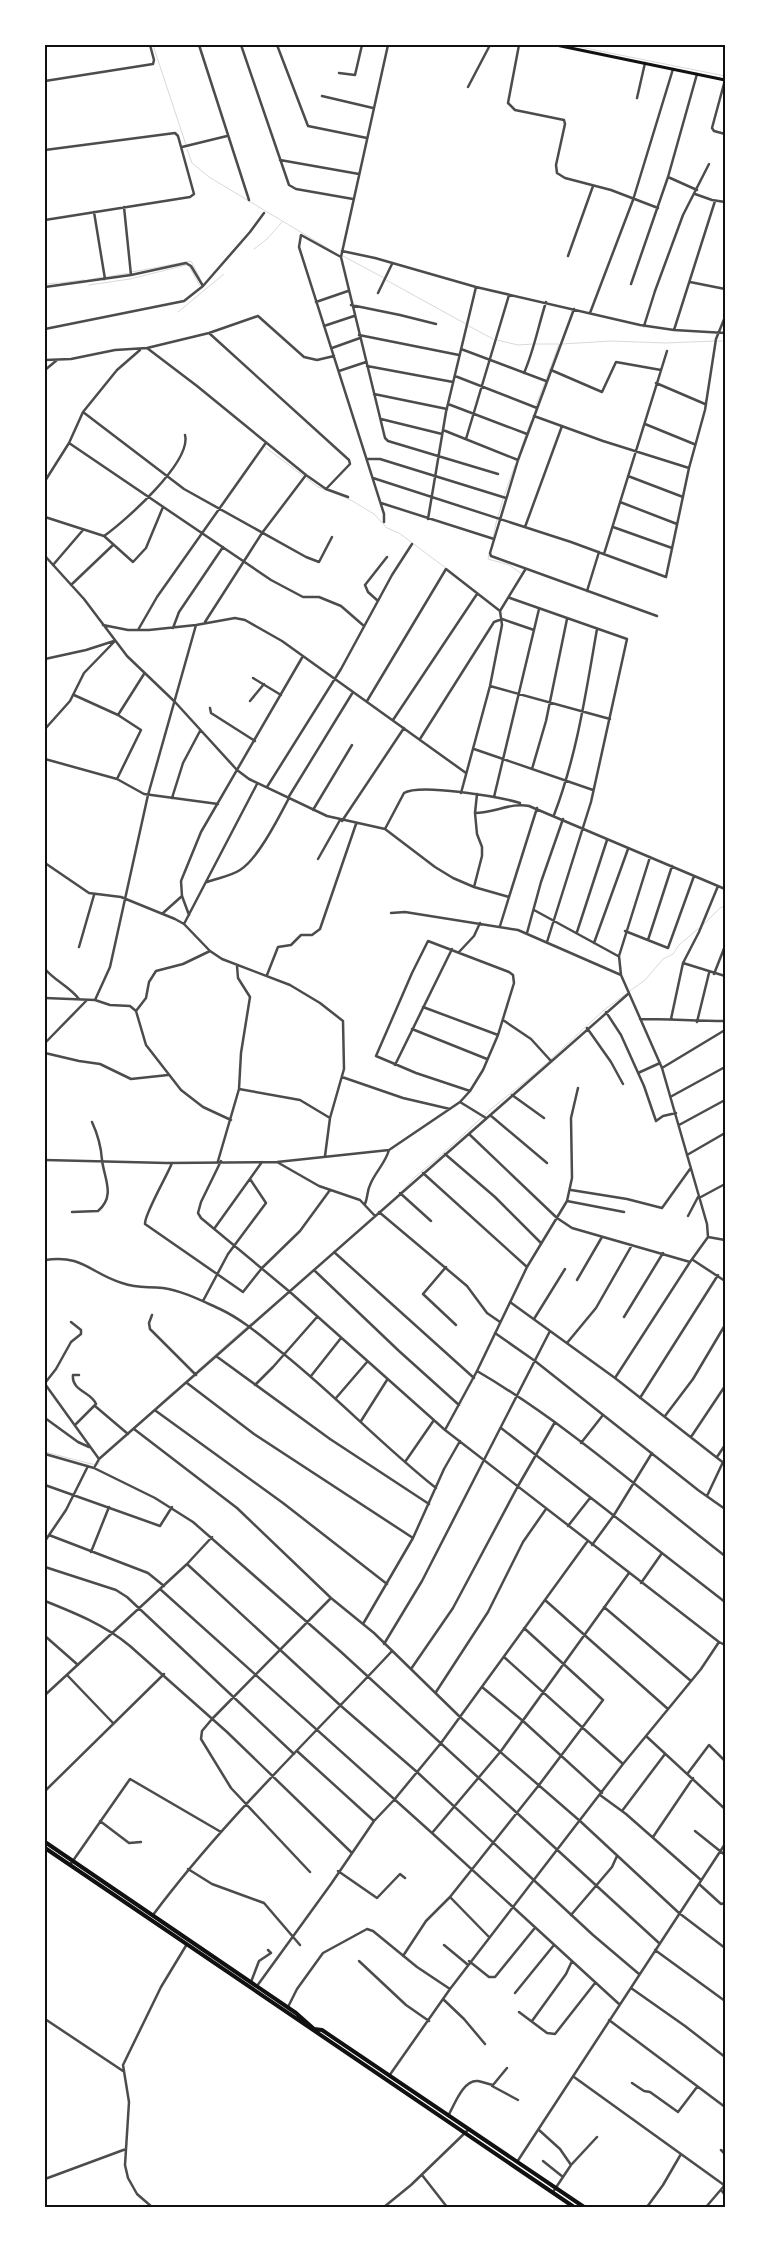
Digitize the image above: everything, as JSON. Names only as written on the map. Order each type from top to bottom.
[{"type":"main road","points":[[556,45],[725,80]]},
{"type":"main road","points":[[45,1842],[71,1863],[150,1919],[554,2190],[584,2207]]},
{"type":"main road","points":[[45,1848],[153,1914],[288,2007],[314,2029],[322,2030],[467,2131],[517,2162],[574,2207]]},
{"type":"street","points":[[45,81],[153,64],[150,45]]},
{"type":"street","points":[[199,45],[248,200]]},
{"type":"street","points":[[241,45],[287,182],[292,187],[354,200]]},
{"type":"street","points":[[277,45],[308,126],[367,138]]},
{"type":"street","points":[[339,73],[354,76],[362,45]]},
{"type":"street","points":[[388,45],[341,257],[351,305],[386,440],[498,474]]},
{"type":"street","points":[[468,87],[490,45]]},
{"type":"street","points":[[519,45],[508,100],[509,106],[516,110],[564,120],[565,124],[556,165],[557,172],[565,178],[622,194],[632,200],[658,208]]},
{"type":"street","points":[[637,98],[645,63]]},
{"type":"street","points":[[590,313],[632,200],[673,69]]},
{"type":"street","points":[[630,284],[668,177],[697,74]]},
{"type":"street","points":[[725,80],[712,128],[714,131],[725,134]]},
{"type":"street","points":[[322,96],[373,108]]},
{"type":"street","points":[[45,150],[172,133],[178,136],[182,147],[193,195],[45,220]]},
{"type":"street","points":[[182,147],[228,136]]},
{"type":"street","points":[[280,160],[359,174]]},
{"type":"street","points":[[644,326],[654,291],[683,215],[709,164]]},
{"type":"street","points":[[668,177],[696,190]]},
{"type":"street","points":[[568,256],[593,186]]},
{"type":"street","points":[[694,194],[715,201],[725,202]]},
{"type":"street","points":[[674,330],[715,201]]},
{"type":"street","points":[[124,207],[131,276]]},
{"type":"street","points":[[94,212],[105,279]]},
{"type":"street","points":[[45,329],[184,301],[203,286],[250,232],[264,212]]},
{"type":"street","points":[[341,257],[301,235],[299,247],[381,503],[384,522]]},
{"type":"street","points":[[342,251],[476,288],[546,302],[644,326],[725,333]]},
{"type":"street","points":[[45,287],[131,276],[186,263],[190,264],[203,286]]},
{"type":"street","points":[[378,293],[392,264]]},
{"type":"street","points":[[690,282],[725,289]]},
{"type":"street","points":[[428,519],[436,477],[437,455],[476,288]]},
{"type":"street","points":[[316,302],[348,291]]},
{"type":"street","points":[[466,439],[508,295]]},
{"type":"street","points":[[524,372],[535,346],[534,339],[546,302]]},
{"type":"street","points":[[351,305],[436,324]]},
{"type":"street","points":[[574,309],[518,460],[490,553],[491,556],[526,570],[656,616]]},
{"type":"street","points":[[45,360],[57,360],[115,350],[147,348],[209,333],[258,316],[304,357],[317,360],[334,356]]},
{"type":"street","points":[[324,326],[354,316]]},
{"type":"street","points":[[373,478],[599,552],[666,577],[694,444],[705,404],[718,333],[725,317]]},
{"type":"street","points":[[209,333],[349,460],[350,464],[326,489]]},
{"type":"street","points":[[332,348],[360,337],[459,355]]},
{"type":"street","points":[[147,348],[197,386],[306,475],[326,489],[348,498]]},
{"type":"street","points":[[461,348],[546,381]]},
{"type":"street","points":[[45,481],[69,443],[83,412],[117,370],[140,349]]},
{"type":"street","points":[[604,554],[667,351]]},
{"type":"street","points":[[45,370],[57,360]]},
{"type":"street","points":[[339,371],[366,362]]},
{"type":"street","points":[[551,370],[602,392],[616,362],[661,370]]},
{"type":"street","points":[[367,366],[453,382]]},
{"type":"street","points":[[455,376],[536,408]]},
{"type":"street","points":[[656,383],[705,404]]},
{"type":"street","points":[[374,394],[447,409]]},
{"type":"street","points":[[448,404],[474,412],[527,434]]},
{"type":"street","points":[[83,412],[184,489],[318,562],[332,537]]},
{"type":"street","points":[[534,416],[689,468]]},
{"type":"street","points":[[381,419],[442,434]]},
{"type":"street","points":[[645,424],[694,444]]},
{"type":"street","points":[[525,527],[562,426]]},
{"type":"street","points":[[443,430],[518,460]]},
{"type":"street","points":[[104,536],[148,498],[168,475],[185,444],[185,435]]},
{"type":"street","points":[[69,443],[284,588],[298,595],[319,597],[341,606],[364,626]]},
{"type":"street","points":[[138,630],[158,597],[266,444]]},
{"type":"street","points":[[367,459],[380,460],[506,498]]},
{"type":"street","points":[[204,623],[262,533],[306,475]]},
{"type":"street","points":[[628,475],[683,497]]},
{"type":"street","points":[[620,502],[677,524]]},
{"type":"street","points":[[381,503],[494,539]]},
{"type":"street","points":[[45,516],[104,536],[131,561],[135,561],[148,546],[163,507]]},
{"type":"street","points":[[613,527],[672,548]]},
{"type":"street","points":[[54,565],[83,529]]},
{"type":"street","points":[[267,787],[334,678],[412,544]]},
{"type":"street","points":[[72,585],[113,545]]},
{"type":"street","points":[[173,628],[179,612],[223,546]]},
{"type":"street","points":[[587,591],[599,552]]},
{"type":"street","points":[[45,556],[72,585],[114,641],[144,674],[175,702],[237,770],[257,783],[313,810],[341,821],[384,828],[435,868],[474,887],[509,897]]},
{"type":"street","points":[[378,601],[368,592],[365,585],[387,557]]},
{"type":"street","points":[[367,701],[446,569],[500,611],[502,619],[490,686],[461,793]]},
{"type":"street","points":[[500,611],[526,570]]},
{"type":"street","points":[[393,720],[477,594]]},
{"type":"street","points":[[510,598],[627,639],[584,829],[547,942]]},
{"type":"street","points":[[494,797],[539,609]]},
{"type":"street","points":[[103,625],[138,630],[173,628],[240,618],[267,631],[466,773]]},
{"type":"street","points":[[419,739],[494,622],[502,619],[534,630]]},
{"type":"street","points":[[532,769],[550,701],[567,619]]},
{"type":"street","points":[[95,1000],[110,967],[131,868],[142,831],[148,795],[196,625]]},
{"type":"street","points":[[554,815],[567,781],[584,710],[597,629]]},
{"type":"street","points":[[45,659],[79,652],[114,641]]},
{"type":"street","points":[[45,729],[64,710],[74,695],[84,673],[114,641]]},
{"type":"street","points":[[190,915],[182,896],[181,881],[206,821],[218,804],[303,656]]},
{"type":"street","points":[[118,715],[144,674]]},
{"type":"street","points":[[253,678],[281,695]]},
{"type":"street","points":[[250,701],[264,684]]},
{"type":"street","points":[[490,686],[584,710],[610,719]]},
{"type":"street","points":[[207,882],[244,867],[268,835],[353,692]]},
{"type":"street","points":[[74,695],[118,715],[142,730],[117,779]]},
{"type":"street","points":[[210,708],[211,713],[255,740]]},
{"type":"street","points":[[318,859],[341,821],[404,728]]},
{"type":"street","points":[[172,798],[188,751],[200,731]]},
{"type":"street","points":[[313,810],[352,745]]},
{"type":"street","points":[[474,749],[593,790]]},
{"type":"street","points":[[45,759],[117,779],[148,795],[218,804]]},
{"type":"street","points":[[184,924],[257,783]]},
{"type":"street","points":[[384,828],[404,793],[408,790],[477,794],[494,797],[538,808],[607,840],[725,889]]},
{"type":"street","points":[[474,887],[482,856],[475,813],[477,794]]},
{"type":"street","points":[[475,813],[494,812],[521,804]]},
{"type":"street","points":[[500,926],[538,808]]},
{"type":"street","points":[[527,934],[563,819]]},
{"type":"street","points":[[267,975],[278,947],[291,945],[301,935],[316,934],[320,929],[356,824]]},
{"type":"street","points":[[576,932],[607,840]]},
{"type":"street","points":[[594,943],[628,849]]},
{"type":"street","points":[[615,1378],[708,1237],[708,1229],[662,1068],[621,975],[619,956],[650,857]]},
{"type":"street","points":[[45,863],[94,895],[115,895],[164,913],[184,924],[210,951],[229,963],[267,975],[306,993],[343,1021],[345,1048],[342,1076],[330,1118],[325,1156]]},
{"type":"street","points":[[648,940],[672,866]]},
{"type":"street","points":[[625,932],[668,948],[694,876]]},
{"type":"street","points":[[670,1019],[683,963],[699,932],[718,886]]},
{"type":"street","points":[[79,947],[94,895]]},
{"type":"street","points":[[164,913],[182,896]]},
{"type":"street","points":[[534,910],[619,956]]},
{"type":"street","points":[[391,912],[405,912],[500,926],[547,942],[621,975]]},
{"type":"street","points":[[459,952],[474,936],[480,923]]},
{"type":"street","points":[[45,1160],[172,1163],[219,1161],[277,1162],[389,1150],[460,1102],[470,1091],[498,1035],[514,983],[513,975],[431,941],[426,942],[376,1056],[395,1065],[470,1091]]},
{"type":"street","points":[[714,974],[725,946]]},
{"type":"street","points":[[395,1065],[452,949]]},
{"type":"street","points":[[136,1011],[146,998],[149,982],[156,971],[191,961],[210,951]]},
{"type":"street","points":[[683,963],[709,973],[725,976]]},
{"type":"street","points":[[237,966],[238,978],[250,997],[241,1053],[239,1089],[219,1161],[201,1202],[198,1213],[201,1218],[290,1292],[445,1430],[587,1542],[725,1645]]},
{"type":"street","points":[[45,969],[54,979],[71,989],[80,1000]]},
{"type":"street","points":[[697,1022],[709,973]]},
{"type":"street","points":[[94,1468],[99,1459],[587,1028],[628,994]]},
{"type":"street","points":[[45,998],[95,1000],[110,1005],[127,1004],[136,1011],[146,1045],[168,1075],[191,1100],[231,1120]]},
{"type":"street","points":[[45,1044],[87,1000]]},
{"type":"street","points":[[422,1007],[498,1035]]},
{"type":"street","points":[[606,1012],[621,1035],[656,1121],[664,1116],[676,1113]]},
{"type":"street","points":[[640,1019],[670,1019],[697,1022],[725,1021]]},
{"type":"street","points":[[503,1020],[531,1039],[551,1061]]},
{"type":"street","points":[[587,1028],[611,1062],[623,1084]]},
{"type":"street","points":[[412,1029],[487,1059]]},
{"type":"street","points":[[662,1068],[724,1031],[725,1036]]},
{"type":"street","points":[[45,1052],[79,1061],[100,1064],[131,1079],[168,1075]]},
{"type":"street","points":[[638,1073],[660,1063]]},
{"type":"street","points":[[671,1097],[725,1067]]},
{"type":"street","points":[[342,1076],[394,1095],[450,1109]]},
{"type":"street","points":[[445,1430],[474,1378],[528,1267],[568,1201],[571,1190],[571,1118],[578,1088]]},
{"type":"street","points":[[239,1089],[300,1100],[330,1118]]},
{"type":"street","points":[[512,1095],[544,1118]]},
{"type":"street","points":[[679,1125],[725,1100]]},
{"type":"street","points":[[460,1102],[486,1118]]},
{"type":"street","points":[[490,1115],[547,1163]]},
{"type":"street","points":[[72,1212],[98,1210],[103,1206],[109,1191],[102,1160],[101,1142],[92,1122]]},
{"type":"street","points":[[687,1155],[725,1133]]},
{"type":"street","points":[[469,1134],[558,1218],[572,1228],[692,1261],[718,1275],[725,1281]]},
{"type":"street","points":[[365,1204],[369,1187],[383,1166],[389,1150]]},
{"type":"street","points":[[445,1154],[495,1197],[541,1244]]},
{"type":"street","points":[[214,1229],[262,1162]]},
{"type":"street","points":[[277,1162],[330,1190],[352,1197],[365,1204],[375,1216]]},
{"type":"street","points":[[172,1163],[144,1219],[145,1224],[243,1292],[262,1268],[300,1231],[330,1190]]},
{"type":"street","points":[[571,1190],[627,1199],[662,1208],[690,1169]]},
{"type":"street","points":[[423,1173],[528,1267]]},
{"type":"street","points":[[203,1301],[235,1245],[266,1203],[250,1179]]},
{"type":"street","points":[[688,1216],[699,1197],[725,1184]]},
{"type":"street","points":[[400,1193],[431,1221]]},
{"type":"street","points":[[568,1201],[624,1212]]},
{"type":"street","points":[[379,1212],[467,1286],[488,1313],[500,1322]]},
{"type":"street","points":[[577,1280],[602,1237]]},
{"type":"street","points":[[708,1237],[725,1240]]},
{"type":"street","points":[[567,1343],[596,1308],[632,1244]]},
{"type":"street","points":[[334,1252],[474,1378]]},
{"type":"street","points":[[624,1317],[663,1253]]},
{"type":"street","points":[[45,1260],[64,1259],[80,1261],[94,1268],[108,1279],[142,1288],[174,1290],[203,1301],[250,1325],[311,1376],[436,1488]]},
{"type":"street","points":[[446,1267],[423,1294],[456,1325]]},
{"type":"street","points":[[534,1319],[565,1269]]},
{"type":"street","points":[[314,1270],[459,1405]]},
{"type":"street","points":[[640,1398],[718,1275]]},
{"type":"street","points":[[510,1302],[666,1416],[724,1463],[707,1496]]},
{"type":"street","points":[[152,1315],[149,1324],[150,1329],[196,1375]]},
{"type":"street","points":[[255,1385],[317,1317]]},
{"type":"street","points":[[71,1322],[81,1330],[81,1334],[71,1342],[56,1369],[45,1383],[76,1424],[99,1459]]},
{"type":"street","points":[[666,1416],[693,1379],[725,1325]]},
{"type":"street","points":[[384,1644],[422,1581],[550,1331]]},
{"type":"street","points":[[495,1333],[725,1509]]},
{"type":"street","points":[[311,1376],[340,1338]]},
{"type":"street","points":[[216,1356],[341,1447],[429,1504]]},
{"type":"street","points":[[336,1398],[367,1362]]},
{"type":"street","points":[[477,1371],[518,1396],[555,1422],[725,1556]]},
{"type":"street","points":[[79,1375],[73,1375],[72,1380],[77,1387],[95,1401],[95,1406],[128,1434]]},
{"type":"street","points":[[361,1421],[387,1380]]},
{"type":"street","points":[[187,1383],[254,1434],[413,1538]]},
{"type":"street","points":[[691,1437],[725,1386]]},
{"type":"street","points":[[76,1424],[95,1406]]},
{"type":"street","points":[[155,1411],[283,1504],[387,1584]]},
{"type":"street","points":[[581,1443],[603,1415]]},
{"type":"street","points":[[45,1418],[78,1442],[90,1447]]},
{"type":"street","points":[[405,1462],[434,1420]]},
{"type":"street","points":[[411,1669],[453,1608],[518,1486],[555,1422]]},
{"type":"street","points":[[501,1428],[537,1454],[590,1498],[614,1514],[725,1602]]},
{"type":"street","points":[[134,1429],[237,1508],[331,1598],[436,1692],[460,1717],[501,1750],[679,1913],[725,1948]]},
{"type":"street","points":[[362,1624],[413,1538],[460,1441]]},
{"type":"street","points":[[717,1457],[725,1445]]},
{"type":"street","points":[[592,1545],[652,1453]]},
{"type":"street","points":[[45,1454],[94,1468],[172,1507],[212,1537],[659,1943]]},
{"type":"street","points":[[45,1541],[74,1495],[88,1466]]},
{"type":"street","points":[[45,1485],[161,1526],[172,1507]]},
{"type":"street","points":[[568,1526],[590,1498]]},
{"type":"street","points":[[91,1552],[109,1507]]},
{"type":"street","points":[[436,1692],[488,1612],[523,1542],[546,1509]]},
{"type":"street","points":[[49,1535],[148,1574],[164,1586]]},
{"type":"street","points":[[45,1695],[164,1586],[212,1537]]},
{"type":"street","points":[[257,1986],[374,1821],[441,1743],[587,1542]]},
{"type":"street","points":[[641,1583],[662,1553]]},
{"type":"street","points":[[187,1564],[341,1706],[417,1772],[571,1915],[639,1974]]},
{"type":"street","points":[[45,1567],[116,1590],[139,1609],[294,1754]]},
{"type":"street","points":[[432,1833],[523,1721],[628,1573]]},
{"type":"street","points":[[160,1589],[620,2004]]},
{"type":"street","points":[[310,1872],[244,1804],[223,1777],[201,1742],[202,1731],[212,1719],[331,1598]]},
{"type":"street","points":[[545,1600],[585,1634],[633,1680],[668,1709]]},
{"type":"street","points":[[45,1601],[114,1632],[164,1674],[351,1852]]},
{"type":"street","points":[[604,1607],[690,1681]]},
{"type":"street","points":[[403,1956],[426,1921],[450,1897],[539,1785],[603,1700],[524,1628]]},
{"type":"street","points":[[45,1636],[78,1665]]},
{"type":"street","points":[[389,2076],[468,1963],[719,1642]]},
{"type":"street","points":[[150,1919],[188,1869],[244,1804],[341,1706],[392,1651]]},
{"type":"street","points":[[504,1657],[623,1764]]},
{"type":"street","points":[[45,1791],[164,1674]]},
{"type":"street","points":[[67,1675],[113,1723]]},
{"type":"street","points":[[482,1687],[523,1721],[601,1794],[701,1880]]},
{"type":"street","points":[[646,1736],[725,1809]]},
{"type":"street","points":[[688,1773],[709,1745],[725,1760]]},
{"type":"street","points":[[297,1751],[374,1821]]},
{"type":"street","points":[[622,1811],[665,1754]]},
{"type":"street","points":[[653,1837],[693,1778]]},
{"type":"street","points":[[71,1863],[130,1779],[221,1832]]},
{"type":"street","points":[[100,1821],[130,1843],[140,1842]]},
{"type":"street","points":[[695,1831],[725,1855]]},
{"type":"street","points":[[517,2162],[725,1844]]},
{"type":"street","points":[[571,1915],[612,1867],[617,1856]]},
{"type":"street","points":[[188,1869],[212,1884],[264,1903],[300,1945]]},
{"type":"street","points":[[338,1871],[377,1898],[400,1874],[405,1878]]},
{"type":"street","points":[[698,1884],[721,1904],[725,1903]]},
{"type":"street","points":[[450,1897],[489,1938]]},
{"type":"street","points":[[444,1945],[492,1978],[535,1928]]},
{"type":"street","points":[[288,2007],[297,1988],[323,1953],[367,1929],[373,1931],[403,1956],[450,1989]]},
{"type":"street","points":[[152,2207],[139,2198],[128,2178],[125,2165],[129,2094],[123,2072],[126,2056],[160,1986],[187,1944]]},
{"type":"street","points":[[515,1993],[554,1945]]},
{"type":"street","points":[[252,1982],[259,1961],[271,1953],[268,1950]]},
{"type":"street","points":[[655,1950],[725,2001]]},
{"type":"street","points":[[359,1961],[396,1997],[429,2021]]},
{"type":"street","points":[[532,2022],[566,1974],[572,1961]]},
{"type":"street","points":[[519,2012],[547,2033],[555,2034],[596,1983]]},
{"type":"street","points":[[631,1988],[725,2057]]},
{"type":"street","points":[[443,1999],[464,2019],[485,2044]]},
{"type":"street","points":[[45,2019],[123,2072]]},
{"type":"street","points":[[609,2020],[725,2107]]},
{"type":"street","points":[[490,2085],[495,2084],[507,2068]]},
{"type":"street","points":[[574,2077],[725,2185],[706,2207]]},
{"type":"street","points":[[448,2116],[465,2086],[476,2080],[506,2092],[518,2100]]},
{"type":"street","points":[[632,2083],[644,2091],[650,2092],[678,2112],[697,2086]]},
{"type":"street","points":[[539,2130],[560,2149],[570,2165]]},
{"type":"street","points":[[384,2207],[422,2175],[467,2131]]},
{"type":"street","points":[[554,2190],[570,2165],[597,2137]]},
{"type":"street","points":[[45,2179],[126,2149]]},
{"type":"street","points":[[721,2150],[725,2154]]},
{"type":"street","points":[[647,2207],[663,2185],[681,2154]]},
{"type":"street","points":[[543,2161],[563,2177]]},
{"type":"street","points":[[422,2175],[447,2207]]},
{"type":"street","points":[[721,2190],[725,2195]]},
{"type":"waterway","points":[[153,45],[186,145]]},
{"type":"waterway","points":[[570,45],[725,76]]},
{"type":"waterway","points":[[187,149],[192,163],[209,177],[334,252]]},
{"type":"waterway","points":[[254,249],[267,239],[282,222]]},
{"type":"waterway","points":[[343,256],[384,278]]},
{"type":"waterway","points":[[132,272],[191,261],[200,278]]},
{"type":"waterway","points":[[89,285],[130,279],[186,265],[189,266],[200,286]]},
{"type":"waterway","points":[[106,277],[130,273]]},
{"type":"waterway","points":[[178,312],[224,274]]},
{"type":"waterway","points":[[88,280],[102,277]]},
{"type":"waterway","points":[[60,283],[84,280]]},
{"type":"waterway","points":[[386,280],[466,324]]},
{"type":"waterway","points":[[45,284],[58,283]]},
{"type":"waterway","points":[[469,326],[493,339]]},
{"type":"waterway","points":[[497,340],[518,345],[532,344]]},
{"type":"waterway","points":[[562,344],[611,341],[665,343],[715,341]]},
{"type":"waterway","points":[[718,341],[725,341]]},
{"type":"waterway","points":[[535,344],[559,344],[546,380]]},
{"type":"waterway","points":[[536,405],[545,382]]},
{"type":"waterway","points":[[527,432],[531,421]]},
{"type":"waterway","points":[[521,449],[526,434]]},
{"type":"waterway","points":[[265,447],[318,487],[349,499],[374,514],[387,528],[399,533],[447,569]]},
{"type":"waterway","points":[[504,496],[515,465]]},
{"type":"waterway","points":[[498,517],[503,499]]},
{"type":"waterway","points":[[493,537],[497,519]]},
{"type":"waterway","points":[[489,554],[488,559],[509,565],[522,574]]},
{"type":"waterway","points":[[702,926],[720,908],[725,906]]},
{"type":"waterway","points":[[401,1192],[415,1177],[491,1109],[537,1072],[604,1010],[645,980],[663,959],[673,954],[679,945],[699,928]]},
{"type":"waterway","points":[[198,1370],[251,1323]]},
{"type":"waterway","points":[[159,1405],[173,1392]]},
{"type":"waterway","points":[[45,1452],[98,1465],[100,1460]]}]
